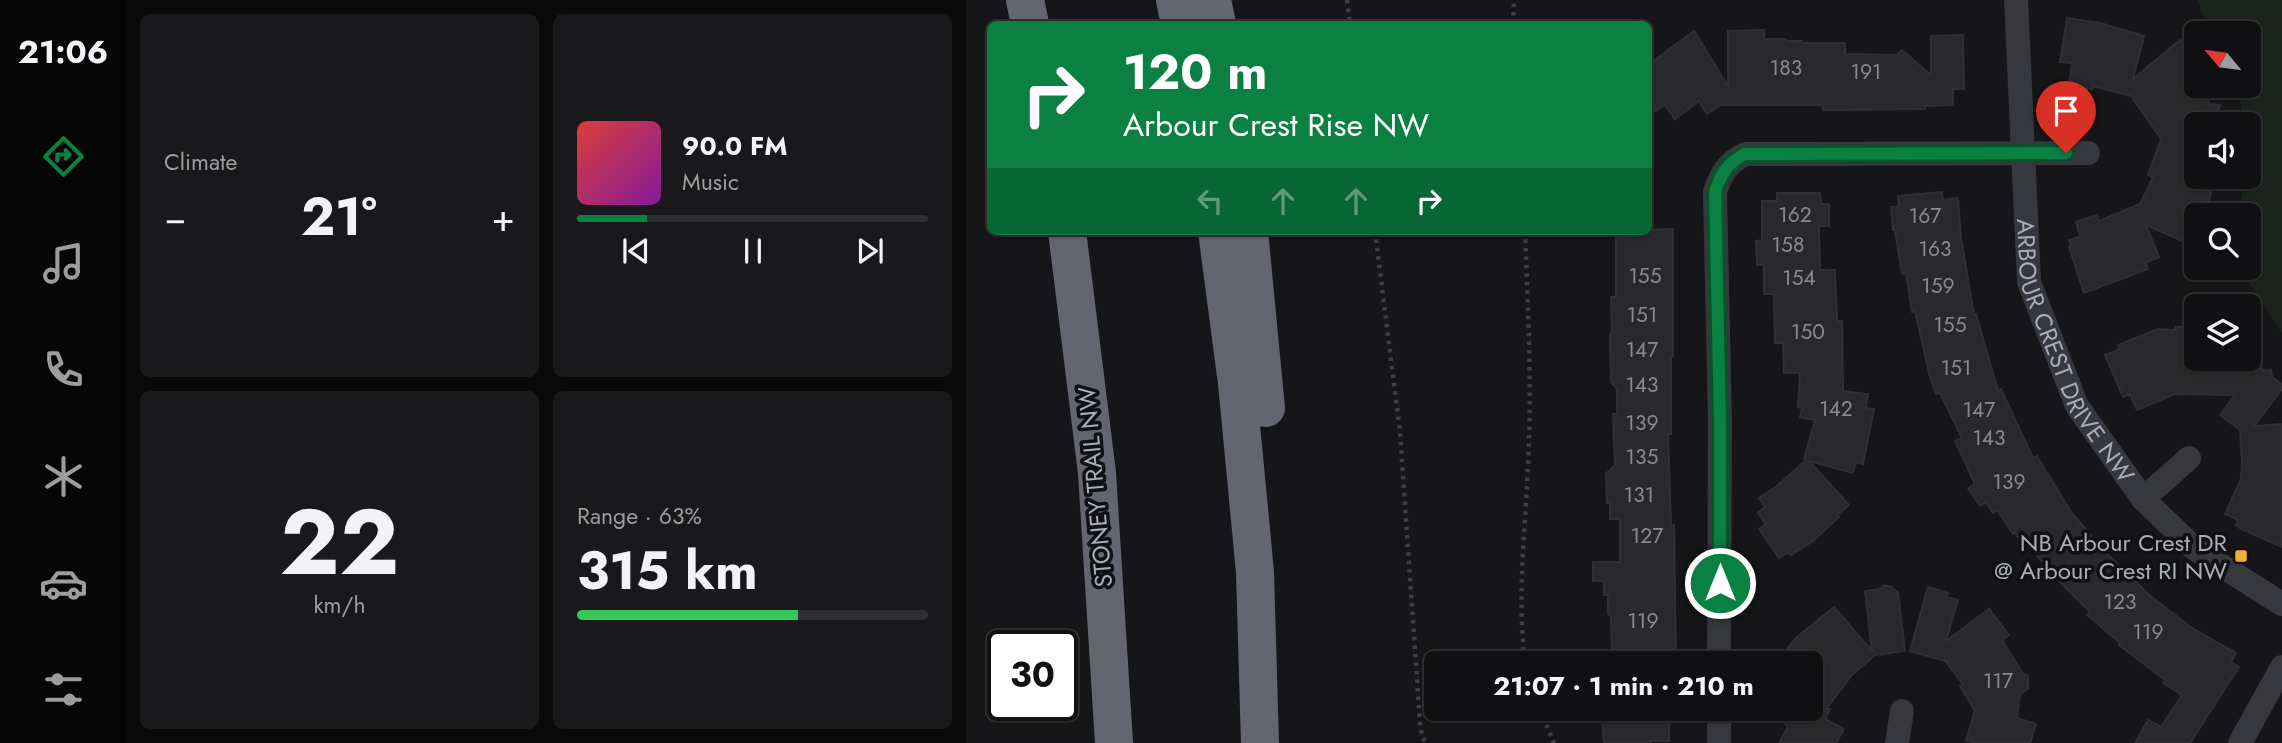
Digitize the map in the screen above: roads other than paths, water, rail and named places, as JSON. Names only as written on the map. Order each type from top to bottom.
[{"type":"highway","points":[[1026,0],[1030,21]]},
{"type":"highway","points":[[1175,0],[1179,21]]},
{"type":"highway","points":[[1212,0],[1216,21]]},
{"type":"highway","name":"STONEY TRAIL NW","points":[[1067,235],[1097,473],[1114,743]]},
{"type":"highway","points":[[1218,235],[1237,383],[1255,572],[1260,743]]},
{"type":"highway","points":[[1249,235],[1275,497],[1255,572]]},
{"type":"street","name":"ARBOUR CREST DRIVE NW","points":[[2016,0],[2029,282],[2077,407],[2143,499],[2194,549],[2282,604]]},
{"type":"street","points":[[1719,651],[1720,422],[1715,192],[1721,175],[1731,161],[1745,154],[2088,153]]},
{"type":"street","name":"ARBOUR CREST DRIVE NW","points":[[2143,499],[2189,458]]},
{"type":"street","points":[[2240,743],[2282,667]]},
{"type":"street","points":[[1897,743],[1902,711]]},
{"type":"street","points":[[1719,721],[1719,743]]},
{"type":"place","name":"NB Arbour Crest DR @ Arbour Crest RI NW","points":[[2241,556]]}]
